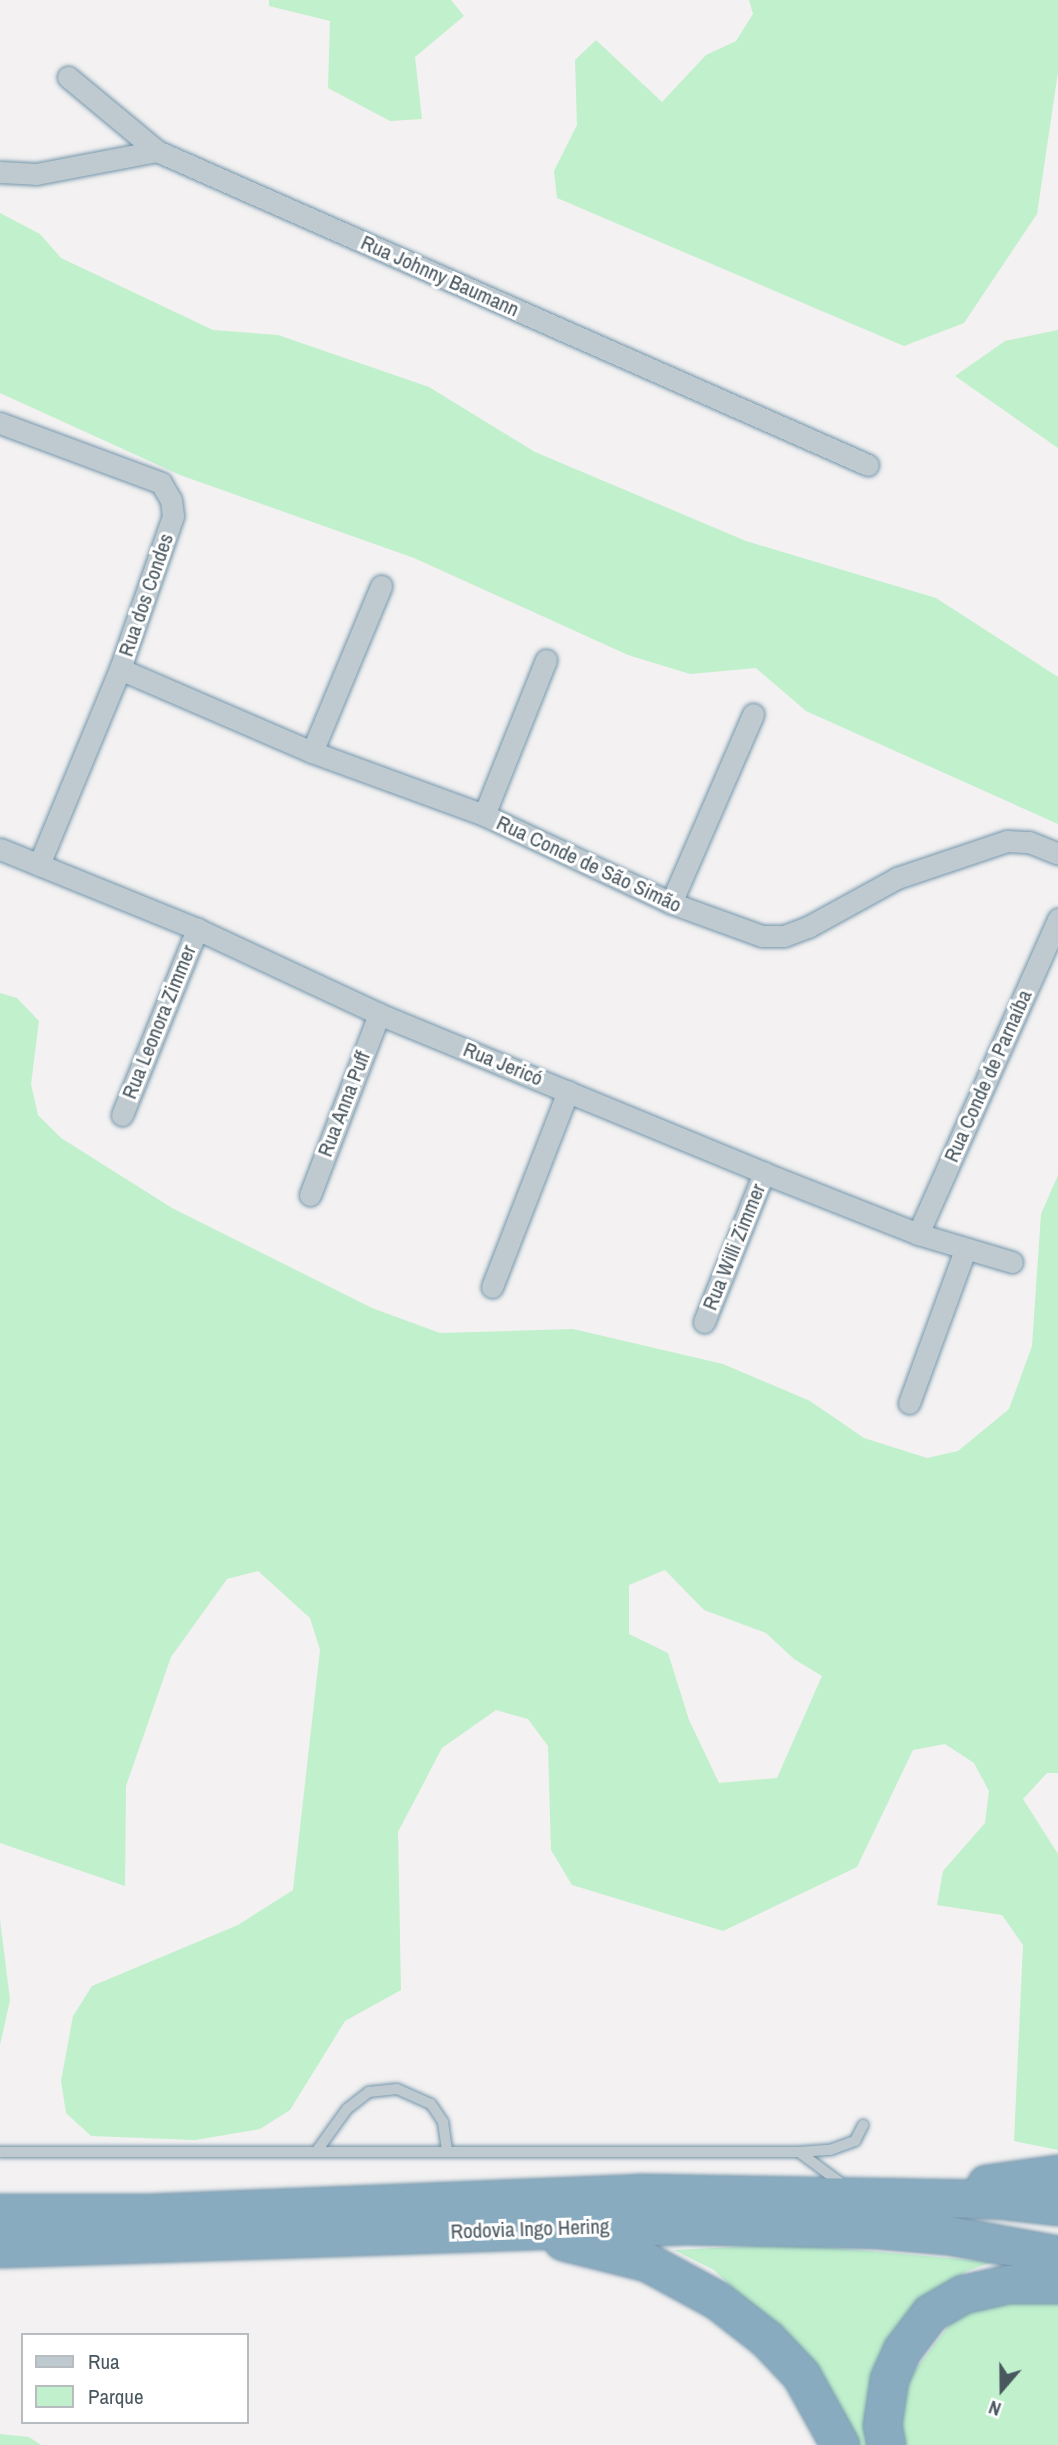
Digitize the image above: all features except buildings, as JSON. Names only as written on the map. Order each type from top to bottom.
[{"type":"highway","points":[[901,2196],[1058,2174]]},
{"type":"highway","name":"Rodovia Ingo Hering","points":[[0,2213],[149,2213],[640,2193],[901,2196],[1058,2206]]},
{"type":"highway","name":"Rodovia Ingo Hering","points":[[0,2248],[686,2225],[878,2229],[948,2235],[1058,2255]]},
{"type":"highway","points":[[436,2232],[562,2241],[647,2262],[717,2300],[767,2339],[801,2375],[840,2445]]},
{"type":"highway","points":[[886,2445],[882,2425],[889,2379],[902,2350],[930,2313],[963,2294],[1008,2284],[1058,2284]]},
{"type":"street","name":"Rua Johnny Baumann","points":[[68,77],[157,151],[868,465]]},
{"type":"street","points":[[0,172],[36,174],[157,151]]},
{"type":"street","name":"Rua dos Condes","points":[[0,423],[161,484],[171,500],[170,531],[120,669],[38,864]]},
{"type":"street","points":[[312,752],[381,586]]},
{"type":"street","points":[[484,816],[546,660]]},
{"type":"street","name":"Rua Conde de São Simão","points":[[120,669],[312,752],[484,816],[671,903],[762,936],[784,936],[838,913],[897,878],[1007,841],[1029,842],[1058,854]]},
{"type":"street","points":[[671,903],[753,714]]},
{"type":"street","name":"Rua Jericó","points":[[0,849],[197,929],[379,1014],[764,1173],[918,1234],[964,1250],[1012,1262]]},
{"type":"street","name":"Rua Conde de Parnaíba","points":[[918,1234],[1058,919]]},
{"type":"street","name":"Rua Leonora Zimmer","points":[[122,1115],[197,929]]},
{"type":"street","name":"Rua Anna Puff","points":[[310,1195],[379,1014]]},
{"type":"street","points":[[492,1287],[568,1091]]},
{"type":"street","name":"Rua Willi Zimmer","points":[[704,1322],[764,1173]]},
{"type":"street","points":[[909,1403],[964,1250]]},
{"type":"lane","points":[[316,2152],[347,2109],[369,2092],[397,2089],[430,2104],[443,2122],[447,2152]]},
{"type":"lane","points":[[0,2152],[799,2152],[830,2150],[855,2141],[863,2126]]},
{"type":"lane","points":[[799,2152],[859,2196]]},
{"type":"green space","points":[[269,0],[451,0],[464,16],[415,57],[422,119],[390,121],[328,88],[330,21],[269,6]]},
{"type":"green space","points":[[749,0],[1058,0],[1058,72],[1037,214],[964,323],[904,346],[557,198],[554,171],[577,125],[575,60],[596,40],[662,102],[706,55],[736,41],[753,14]]},
{"type":"green space","points":[[0,213],[40,234],[61,258],[213,330],[278,335],[429,387],[535,452],[746,541],[936,598],[1058,677],[1058,824],[806,711],[756,668],[690,674],[628,655],[414,558],[180,475],[0,393]]},
{"type":"green space","points":[[1058,330],[1058,448],[955,376],[1005,341]]},
{"type":"green space","points":[[0,993],[17,998],[39,1021],[31,1084],[38,1115],[61,1138],[172,1208],[372,1308],[440,1333],[573,1329],[723,1364],[810,1401],[864,1438],[927,1458],[958,1451],[1009,1409],[1032,1346],[1041,1214],[1058,1175],[1058,1773],[1047,1773],[1023,1799],[1058,1854],[1058,2150],[1014,2141],[1023,1945],[1002,1915],[937,1905],[943,1871],[985,1823],[989,1791],[974,1763],[945,1744],[913,1750],[857,1867],[723,1931],[572,1885],[551,1850],[548,1746],[528,1719],[496,1710],[442,1748],[398,1832],[401,1990],[345,2021],[290,2110],[260,2129],[195,2140],[91,2136],[66,2113],[61,2081],[73,2016],[92,1986],[238,1925],[293,1890],[320,1650],[310,1618],[258,1571],[227,1579],[171,1657],[126,1786],[125,1886],[0,1843]],"holes":[[[665,1570],[704,1610],[766,1633],[794,1659],[822,1676],[777,1778],[719,1783],[689,1720],[668,1653],[629,1634],[629,1585]]]},
{"type":"green space","points":[[0,1920],[10,2000],[0,2045]]},
{"type":"green space","points":[[791,2244],[993,2262],[967,2271],[917,2308],[875,2445],[858,2445],[801,2354],[714,2270],[674,2250]]},
{"type":"green space","points":[[1058,2297],[1058,2445],[898,2445],[896,2419],[912,2374],[951,2323],[993,2299]]},
{"type":"green space","points":[[0,2434],[29,2437],[41,2445],[0,2445]]}]
